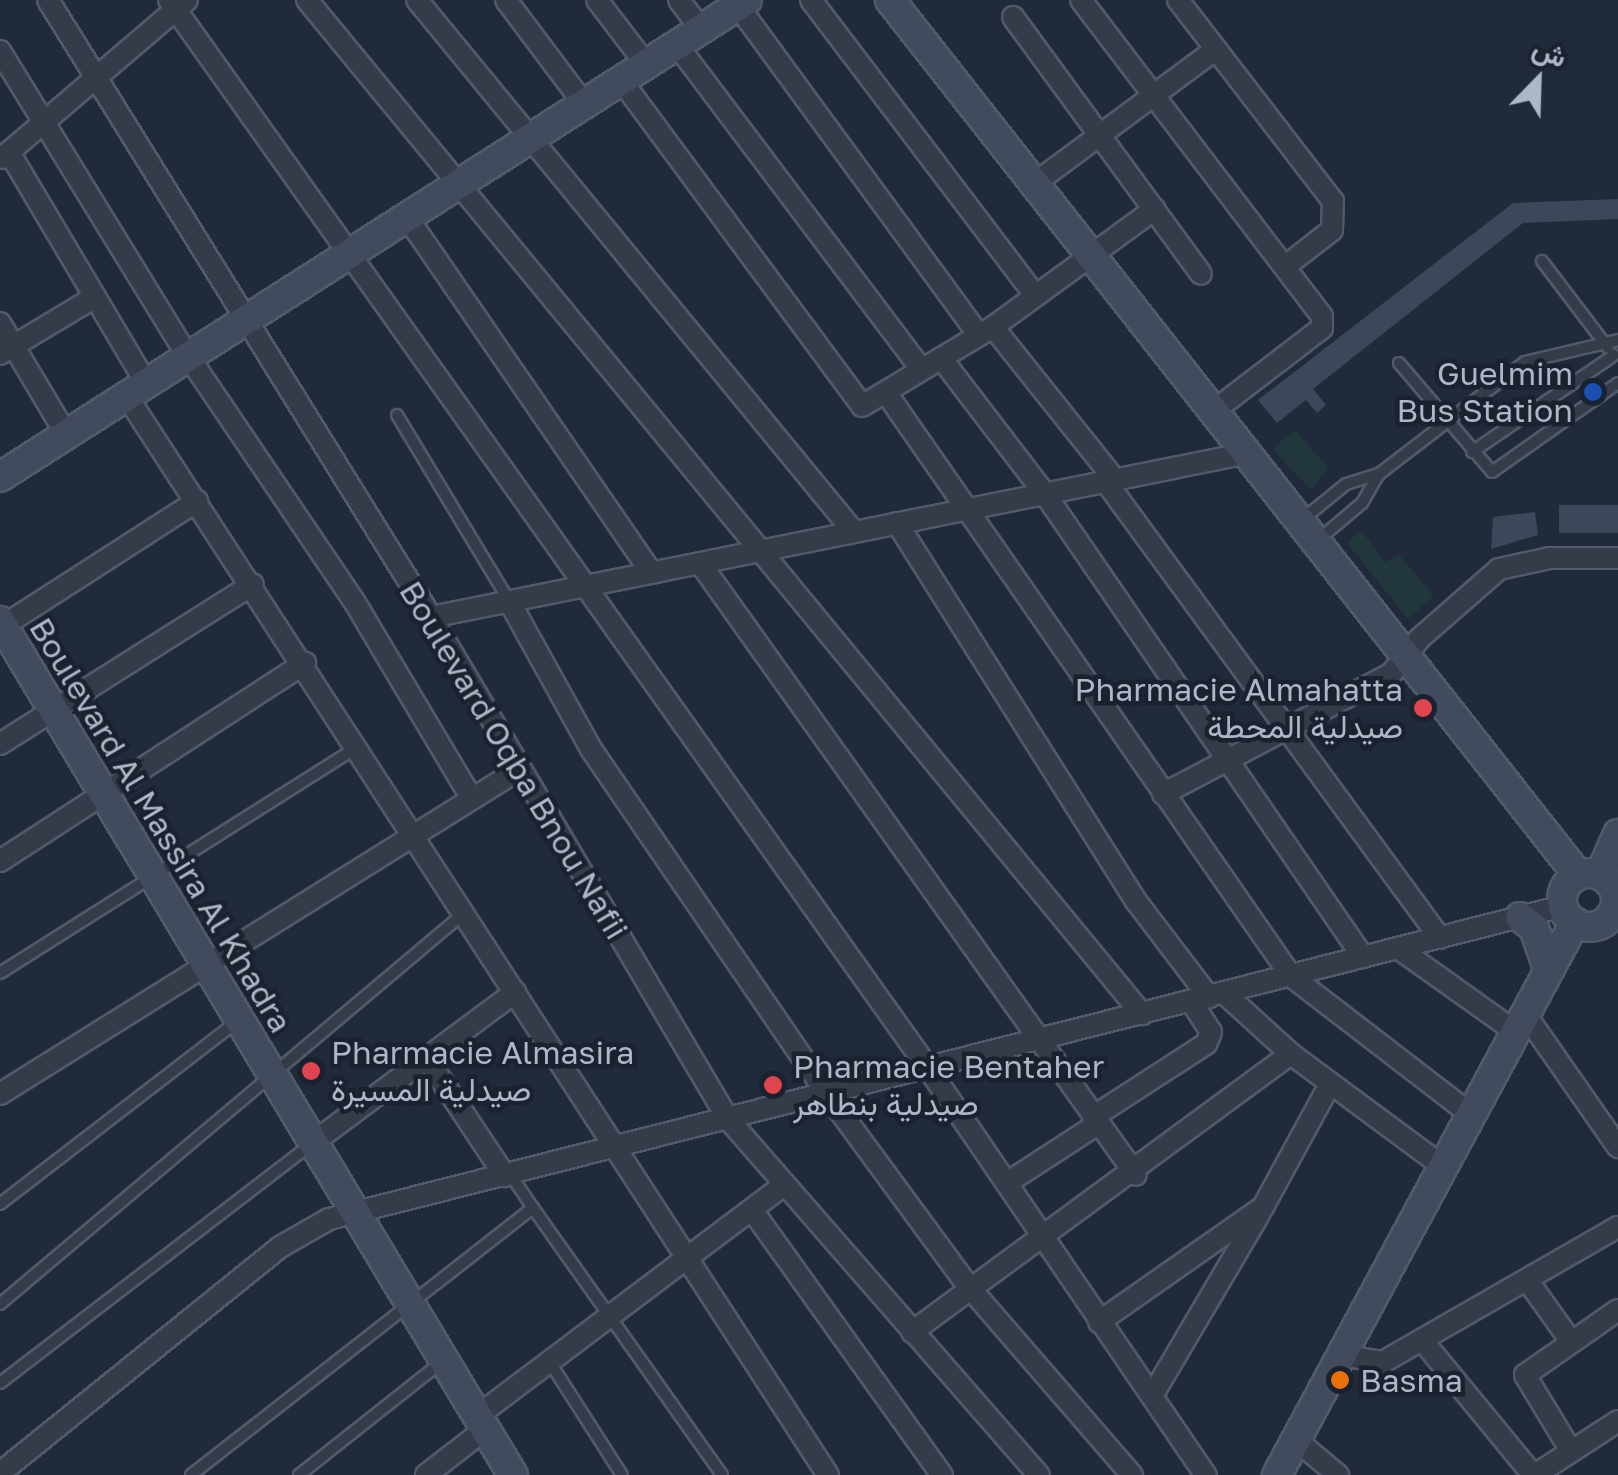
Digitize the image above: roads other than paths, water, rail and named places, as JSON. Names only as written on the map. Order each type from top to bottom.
[{"type":"street","name":"Boulevard Oqba Bnou Nafii","points":[[48,0],[242,322],[431,617],[728,1120],[1039,1475]]},
{"type":"street","points":[[308,0],[1142,1014]]},
{"type":"street","points":[[417,0],[854,532]]},
{"type":"street","points":[[506,0],[584,104]]},
{"type":"street","points":[[598,0],[646,64]]},
{"type":"street","points":[[679,0],[702,29]]},
{"type":"street","points":[[811,0],[1035,295]]},
{"type":"street","points":[[890,0],[1406,659],[1606,898]]},
{"type":"street","points":[[1081,0],[1322,316],[1322,328],[1214,412]]},
{"type":"street","points":[[1178,0],[1333,201],[1332,230],[1286,266]]},
{"type":"street","points":[[828,1475],[613,1149],[359,746],[196,501],[136,389],[94,297],[4,156],[96,79],[177,3],[583,586],[928,1068],[1206,1475]]},
{"type":"street","points":[[0,477],[742,3],[985,331],[1110,481],[1440,938]]},
{"type":"street","points":[[1012,17],[1201,274]]},
{"type":"street","points":[[677,44],[921,370]]},
{"type":"street","points":[[1032,186],[1216,49]]},
{"type":"street","points":[[0,51],[188,356],[354,602],[472,800]]},
{"type":"street","points":[[621,80],[848,394],[862,406],[985,331],[1154,209]]},
{"type":"street","points":[[407,217],[652,572]]},
{"type":"street","points":[[7,350],[94,297]]},
{"type":"street","points":[[0,323],[7,350],[66,434]]},
{"type":"street","points":[[941,358],[1045,494],[1363,957]]},
{"type":"street","points":[[886,394],[973,508],[1163,794],[1291,976],[1468,1114]]},
{"type":"street","points":[[431,617],[1248,453]]},
{"type":"street","points":[[2,624],[196,501]]},
{"type":"street","points":[[897,524],[1136,901],[1208,997],[1441,1165]]},
{"type":"street","points":[[1163,794],[1285,725],[1391,674],[1418,639],[1514,562],[1618,558]]},
{"type":"street","points":[[700,563],[1044,1039],[1095,1120],[1136,1175]]},
{"type":"street","points":[[0,744],[253,584]]},
{"type":"street","points":[[509,601],[590,748],[827,1094],[969,1287],[1132,1475]]},
{"type":"street","name":"Boulevard Al Massira Al Khadra","points":[[2,624],[99,796],[512,1475]]},
{"type":"street","points":[[0,861],[305,663]]},
{"type":"street","points":[[0,1094],[520,770]]},
{"type":"street","points":[[1606,898],[1618,834]]},
{"type":"street","points":[[1277,1475],[1546,966],[1569,914],[1565,888],[1606,898]]},
{"type":"street","points":[[0,1473],[280,1247],[329,1218],[354,1215],[1520,918],[1569,914],[1606,898]]},
{"type":"street","points":[[1520,918],[1540,939],[1546,966]]},
{"type":"street","points":[[1398,948],[1518,1020],[1618,1147]]},
{"type":"street","points":[[310,1144],[515,992]]},
{"type":"street","points":[[1007,1183],[1206,1044],[1212,1032],[1208,997]]},
{"type":"street","points":[[912,1332],[969,1287],[1044,1242],[1136,1175],[1291,1054]]},
{"type":"street","points":[[426,1058],[508,1176]]},
{"type":"street","points":[[1152,1396],[1330,1084]]},
{"type":"street","points":[[426,1475],[548,1360],[690,1261],[784,1186]]},
{"type":"street","points":[[1099,1322],[1263,1207]]},
{"type":"street","points":[[752,1210],[942,1475]]},
{"type":"street","points":[[1340,1355],[1374,1364],[1422,1340],[1494,1293],[1530,1284],[1618,1227]]},
{"type":"street","points":[[1530,1284],[1570,1340]]},
{"type":"street","points":[[1571,1450],[1525,1379],[1570,1340],[1618,1310]]},
{"type":"street","points":[[1422,1340],[1534,1475],[1618,1421]]},
{"type":"street","points":[[1296,1440],[1338,1475]]},
{"type":"lane","points":[[1472,452],[1616,358],[1542,261]]},
{"type":"lane","points":[[1308,531],[1362,504],[1380,474],[1525,362],[1618,340]]},
{"type":"lane","points":[[1400,363],[1472,452],[1494,472],[1618,384]]},
{"type":"lane","points":[[397,415],[509,601]]},
{"type":"lane","points":[[1308,531],[1346,484],[1380,474]]},
{"type":"lane","points":[[0,974],[359,746]]},
{"type":"lane","points":[[0,1304],[266,1072],[464,914]]},
{"type":"lane","points":[[0,1204],[236,1022]]},
{"type":"lane","points":[[0,1383],[310,1144]]},
{"type":"lane","points":[[508,1176],[722,1475]]},
{"type":"lane","points":[[191,1475],[407,1303],[534,1208]]},
{"type":"lane","points":[[548,1360],[622,1475]]},
{"type":"lane","points":[[299,1475],[443,1361]]},
{"type":"place","name":"Guelmim Bus Station","points":[[1593,392]]},
{"type":"place","name":"Pharmacie Almahatta صيدلية المحطة","points":[[1423,708]]},
{"type":"place","name":"Pharmacie Almasira صيدلية المسيرة","points":[[311,1071]]},
{"type":"place","name":"Pharmacie Bentaher صيدلية بنطاهر","points":[[773,1085]]},
{"type":"place","name":"Basma","points":[[1340,1380]]}]
